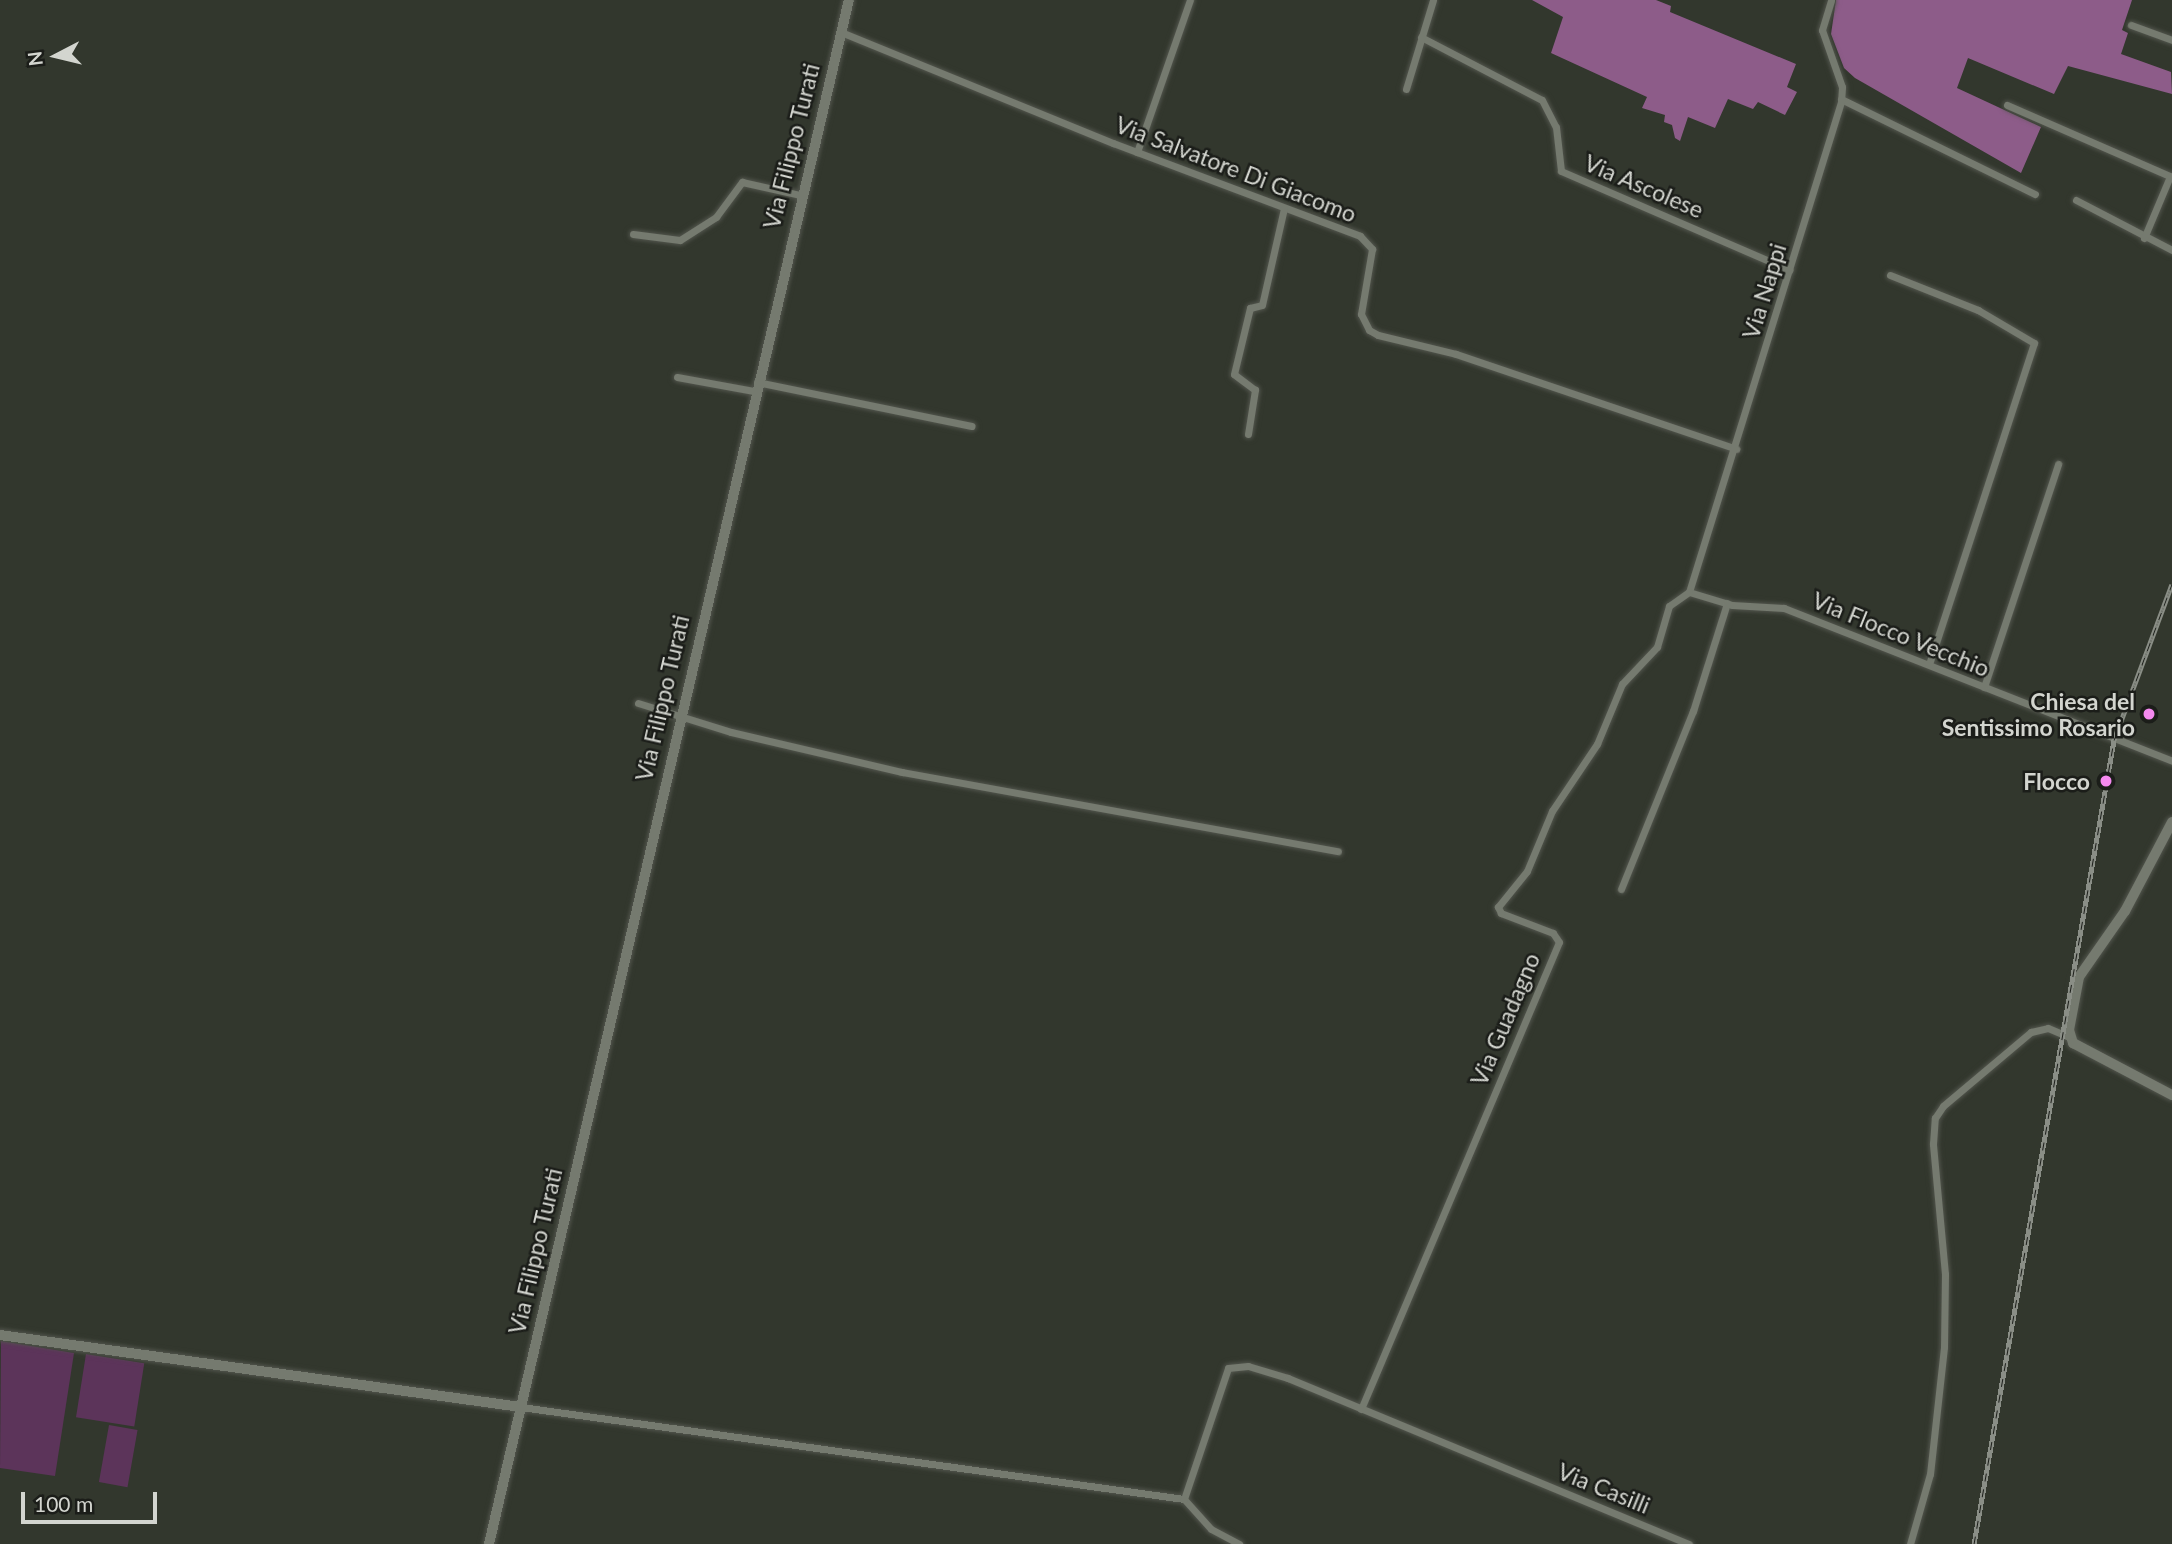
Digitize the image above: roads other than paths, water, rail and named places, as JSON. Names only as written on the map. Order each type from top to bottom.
[{"type":"street","name":"Via Filippo Turati","points":[[489,1544],[847,0]]},
{"type":"street","points":[[1137,152],[1190,0]]},
{"type":"street","points":[[1406,89],[1433,0]]},
{"type":"street","name":"Via Nappi","points":[[1689,592],[1736,449],[1841,99],[1842,87],[1822,30],[1831,0]]},
{"type":"street","points":[[2131,25],[2172,40]]},
{"type":"street","name":"Via Salvatore Di Giacomo","points":[[841,32],[1137,152],[1360,236],[1371,244],[1361,314],[1364,323],[1378,335],[1456,354],[1736,449]]},
{"type":"street","name":"Via Ascolese","points":[[1421,37],[1542,100],[1556,127],[1561,171],[1790,270]]},
{"type":"street","points":[[1841,99],[2035,194]]},
{"type":"street","points":[[2007,105],[2171,177],[2144,239]]},
{"type":"street","points":[[634,234],[680,240],[716,216],[742,182],[800,195]]},
{"type":"street","points":[[2076,200],[2144,239],[2172,250]]},
{"type":"street","points":[[1248,434],[1255,390],[1234,374],[1250,308],[1262,305],[1284,208]]},
{"type":"street","points":[[1890,275],[1978,310],[2034,341],[1929,664]]},
{"type":"street","points":[[677,377],[756,387],[972,426]]},
{"type":"street","points":[[1984,687],[2058,464]]},
{"type":"street","name":"Via Flocco Vecchio","points":[[1689,592],[1727,603],[1784,608],[2172,761]]},
{"type":"street","name":"Via Guadagno","points":[[1361,1409],[1559,942],[1553,933],[1501,914],[1498,907],[1527,871],[1552,811],[1597,744],[1622,684],[1657,647],[1669,606],[1689,592]]},
{"type":"street","points":[[1621,889],[1693,712],[1727,603]]},
{"type":"street","points":[[638,704],[680,713],[731,732],[902,772],[1338,850]]},
{"type":"street","points":[[2069,1037],[2079,977],[2125,911],[2172,822]]},
{"type":"street","points":[[1910,1544],[1930,1474],[1944,1347],[1945,1274],[1933,1144],[1935,1118],[1943,1106],[2031,1032],[2048,1028],[2172,1095]]},
{"type":"street","points":[[0,1335],[1184,1499],[1211,1529],[1240,1544]]},
{"type":"street","name":"Via Casilli","points":[[1184,1499],[1228,1368],[1248,1366],[1287,1378],[1689,1544]]},
{"type":"railway","points":[[1974,1544],[2114,740],[2172,584]]},
{"type":"place","name":"Chiesa del Sentissimo Rosario","points":[[2149,714]]},
{"type":"place","name":"Flocco","points":[[2106,781]]}]
